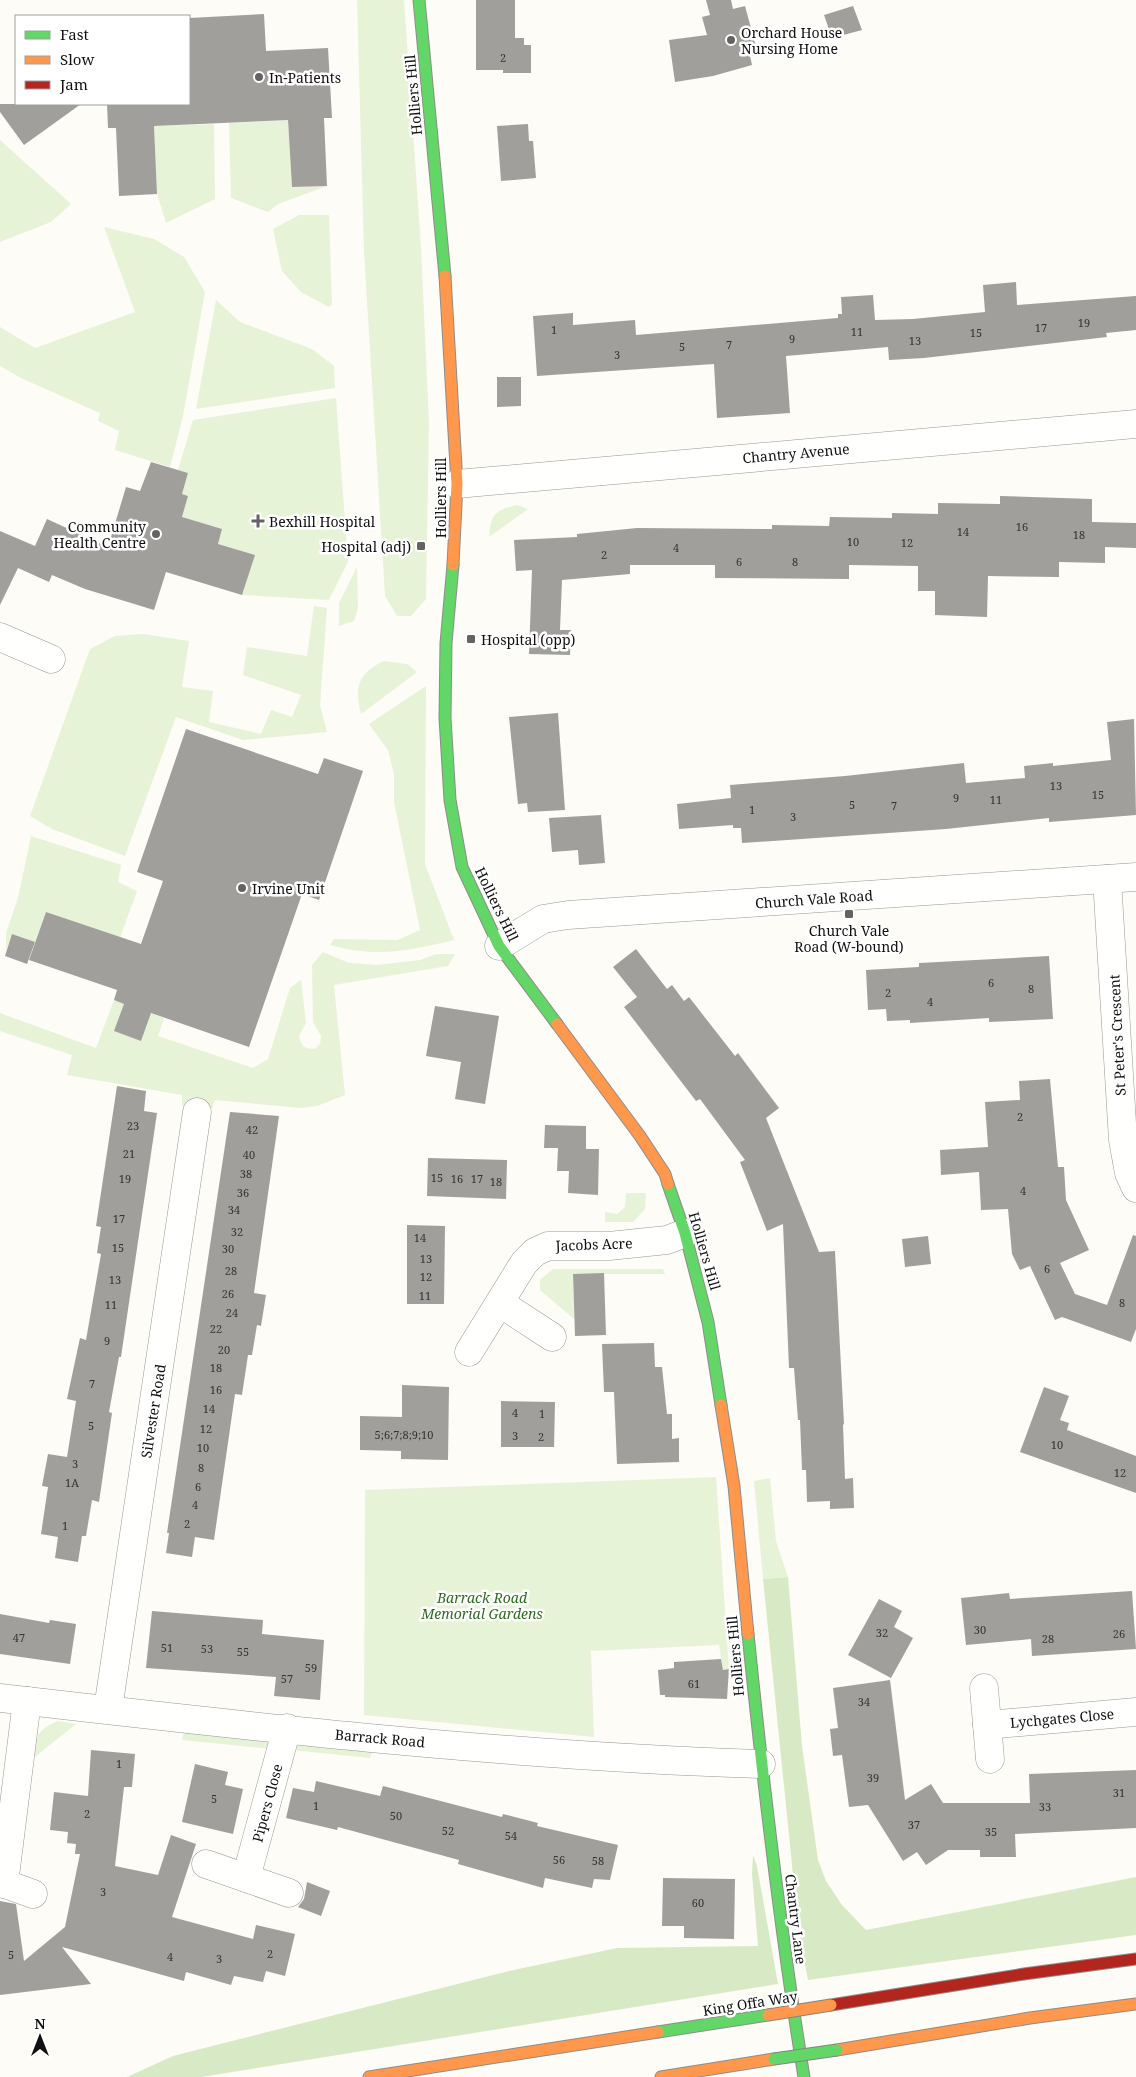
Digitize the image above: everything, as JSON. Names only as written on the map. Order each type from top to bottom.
[{"type":"main road","name":"Holliers Hill","points":[[419,0],[444,263],[457,484],[454,550],[446,643],[446,718],[450,800],[462,867],[499,946],[640,1136],[665,1174],[685,1233],[708,1322],[734,1486],[761,1764]]},
{"type":"main road","name":"Chantry Lane","points":[[761,1764],[788,1978],[804,2077]]},
{"type":"main road","name":"King Offa Way","points":[[369,2077],[1024,1974],[1136,1959]]},
{"type":"main road","points":[[661,2077],[1030,2018],[1136,2004]]},
{"type":"street","name":"Chantry Avenue","points":[[457,484],[1136,424]]},
{"type":"street","points":[[0,637],[50,659]]},
{"type":"street","name":"Church Vale Road","points":[[499,946],[542,919],[568,914],[1136,877]]},
{"type":"street","name":"St Peter's Crescent","points":[[1108,879],[1123,1140],[1129,1173],[1136,1188]]},
{"type":"street","name":"Silvester Road","points":[[108,1709],[197,1112]]},
{"type":"street","name":"Jacobs Acre","points":[[469,1352],[524,1263],[535,1252],[548,1246],[609,1246],[667,1240],[685,1233]]},
{"type":"street","points":[[500,1303],[552,1337]]},
{"type":"street","points":[[984,1688],[990,1759]]},
{"type":"street","name":"Barrack Road","points":[[0,1698],[287,1728],[637,1760],[761,1764]]},
{"type":"street","points":[[27,1701],[2,1883],[33,1894]]},
{"type":"street","name":"Lychgates Close","points":[[988,1725],[1136,1712]]},
{"type":"street","name":"Pipers Close","points":[[246,1878],[287,1728]]},
{"type":"street","points":[[206,1864],[289,1893]]},
{"type":"green space","points":[[357,0],[404,0],[421,247],[429,423],[426,599],[411,616],[397,616],[385,596],[364,252]]},
{"type":"green space","points":[[288,120],[292,187],[327,186],[278,204],[268,212],[231,198],[229,123]]},
{"type":"green space","points":[[214,124],[215,199],[166,223],[157,194],[154,126]]},
{"type":"green space","points":[[0,140],[71,204],[51,222],[0,242]]},
{"type":"green space","points":[[299,215],[329,215],[332,304],[329,307],[301,292],[282,271],[273,229]]},
{"type":"green space","points":[[104,227],[154,239],[184,257],[205,292],[183,416],[170,467],[115,450],[119,431],[98,421],[100,413],[23,379],[0,366],[0,327],[35,348],[135,312]]},
{"type":"green space","points":[[216,300],[240,322],[312,349],[334,366],[335,388],[196,409]]},
{"type":"green space","points":[[336,398],[348,562],[329,600],[242,595],[254,555],[218,544],[222,529],[200,523],[178,532],[188,496],[182,494],[188,473],[178,470],[193,420]]},
{"type":"green space","points":[[517,505],[528,509],[489,537],[491,523],[496,514],[499,511]]},
{"type":"green space","points":[[357,567],[358,608],[354,621],[339,626],[339,603]]},
{"type":"green space","points":[[314,606],[327,608],[320,705],[327,732],[243,740],[176,717],[125,856],[52,829],[30,816],[90,649],[115,636],[143,634],[189,641],[182,687],[213,691],[209,722],[261,734],[271,710],[292,717],[301,695],[243,675],[247,647],[307,656]]},
{"type":"green space","points":[[384,661],[407,664],[417,672],[361,714],[358,696],[360,682],[368,671]]},
{"type":"green space","points":[[426,686],[425,864],[454,940],[407,950],[378,952],[347,949],[330,945],[334,939],[397,940],[420,930],[394,802],[394,774],[388,750],[369,724]]},
{"type":"green space","points":[[31,836],[121,865],[118,882],[137,891],[120,938],[46,912],[35,942],[12,934],[6,951],[6,933],[18,898]]},
{"type":"green space","points":[[323,952],[349,963],[377,965],[420,960],[436,954],[455,954],[448,966],[334,985],[345,1095],[317,1106],[301,1108],[215,1100],[212,1109],[182,1106],[182,1095],[67,1075],[72,1055],[0,1031],[0,1013],[96,1048],[114,1000],[164,1018],[158,1036],[253,1068],[268,1059],[290,988],[301,980],[306,1023],[299,1036],[302,1045],[308,1048],[315,1049],[320,1044],[321,1036],[313,1022],[312,965]]},
{"type":"green space","points":[[626,1193],[646,1193],[645,1209],[633,1222],[605,1222],[605,1212],[617,1214],[625,1207]]},
{"type":"green space","points":[[553,1269],[663,1269],[665,1274],[573,1274],[574,1319],[540,1290],[540,1280]]},
{"type":"green space","name":"Barrack Road Memorial Gardens","points":[[716,1477],[729,1669],[723,1670],[719,1645],[591,1651],[594,1737],[364,1715],[365,1490]]},
{"type":"green space","points":[[770,1478],[776,1541],[788,1577],[763,1579],[754,1481]]},
{"type":"green space","points":[[788,1577],[802,1746],[818,1860],[826,1881],[842,1905],[866,1930],[1136,1877],[1136,1935],[808,1980],[799,1934],[763,1579]]},
{"type":"green space","points":[[58,1721],[76,1724],[35,1757],[39,1734],[46,1727]]},
{"type":"green space","points":[[184,1731],[264,1739],[270,1743],[271,1749],[182,1740]]},
{"type":"green space","points":[[301,1743],[372,1750],[370,1758],[292,1750]]},
{"type":"green space","points":[[753,1855],[757,1866],[778,1984],[201,2077],[127,2077],[173,2056],[505,1972],[617,1948],[758,1946],[752,1874]]},
{"type":"building","points":[[476,0],[515,0],[515,38],[524,38],[524,45],[531,45],[531,73],[503,73],[503,70],[476,70]]},
{"type":"building","name":"Orchard House Nursing Home","points":[[706,0],[731,0],[733,9],[745,6],[758,54],[750,56],[752,65],[713,76],[675,82],[669,40],[707,35],[702,17],[710,15]]},
{"type":"building","points":[[853,6],[862,30],[832,38],[824,15]]},
{"type":"building","name":"In-Patients","points":[[264,14],[266,51],[328,48],[332,118],[324,118],[327,186],[292,187],[288,120],[154,126],[157,194],[119,196],[116,128],[108,128],[107,105],[190,105],[190,18]]},
{"type":"building","points":[[0,104],[80,105],[24,145],[0,112]]},
{"type":"building","points":[[528,124],[529,141],[533,141],[536,178],[501,181],[497,126]]},
{"type":"building","points":[[1016,282],[1017,305],[1136,296],[1136,330],[1106,333],[1107,337],[924,358],[889,360],[888,347],[786,356],[790,413],[717,418],[714,364],[537,376],[533,316],[573,313],[573,325],[635,320],[636,335],[838,318],[838,314],[842,314],[841,297],[873,295],[875,320],[913,319],[985,312],[983,285]]},
{"type":"building","points":[[497,377],[521,377],[521,406],[497,407]]},
{"type":"building","name":"Community Health Centre","points":[[151,462],[188,473],[182,494],[188,496],[182,517],[222,529],[218,544],[255,555],[242,595],[166,572],[154,610],[85,589],[52,575],[49,582],[18,568],[0,605],[0,531],[35,546],[47,519],[108,547],[126,487],[140,491]]},
{"type":"building","points":[[1000,496],[1092,499],[1092,522],[1136,523],[1136,548],[1105,547],[1105,563],[1059,562],[1059,577],[988,576],[987,617],[935,615],[935,591],[918,591],[918,566],[849,565],[849,579],[715,578],[715,565],[630,565],[630,574],[562,580],[560,630],[571,630],[570,655],[529,654],[532,570],[516,571],[514,540],[577,537],[577,534],[637,528],[772,529],[772,525],[829,526],[830,517],[892,518],[892,513],[938,514],[938,503],[1000,504]]},
{"type":"building","points":[[558,713],[565,810],[528,812],[527,803],[518,804],[509,717]]},
{"type":"building","points":[[1134,719],[1136,815],[1049,822],[1049,818],[946,829],[742,843],[741,828],[733,828],[733,825],[679,829],[677,804],[731,798],[730,785],[845,776],[964,763],[966,783],[1025,778],[1024,766],[1053,763],[1053,766],[1111,760],[1107,722]]},
{"type":"building","name":"Irvine Unit","points":[[186,729],[318,774],[324,758],[363,771],[319,900],[302,894],[249,1047],[151,1013],[141,1041],[114,1031],[124,1004],[114,1000],[117,990],[29,960],[46,912],[141,944],[163,881],[137,872]]},
{"type":"building","points":[[601,815],[605,863],[579,865],[578,850],[552,852],[549,818]]},
{"type":"building","points":[[12,934],[35,942],[27,964],[5,956]]},
{"type":"building","points":[[636,949],[667,989],[672,985],[684,1001],[689,997],[735,1056],[738,1053],[779,1108],[766,1118],[819,1252],[835,1251],[845,1479],[853,1478],[854,1508],[830,1509],[830,1501],[807,1502],[806,1470],[802,1470],[800,1420],[798,1420],[794,1368],[789,1368],[783,1224],[767,1231],[740,1162],[745,1160],[700,1099],[696,1101],[624,1007],[637,997],[613,967]]},
{"type":"building","points":[[1049,956],[1053,1019],[989,1022],[989,1018],[910,1023],[910,1020],[887,1021],[886,1009],[868,1010],[866,970],[919,967],[919,963]]},
{"type":"building","points":[[435,1006],[499,1016],[485,1104],[455,1099],[461,1062],[426,1056]]},
{"type":"building","points":[[1050,1079],[1058,1167],[1064,1167],[1066,1200],[1089,1250],[1060,1263],[1075,1294],[1107,1305],[1133,1235],[1136,1236],[1136,1329],[1131,1342],[1062,1317],[1055,1320],[1030,1266],[1020,1270],[1012,1254],[1008,1209],[981,1210],[979,1172],[941,1175],[940,1150],[988,1147],[985,1102],[1020,1100],[1019,1081]]},
{"type":"building","points":[[117,1086],[146,1091],[144,1111],[157,1113],[121,1357],[119,1357],[109,1412],[112,1413],[99,1502],[92,1500],[86,1536],[82,1536],[78,1562],[55,1558],[58,1537],[41,1534],[48,1487],[42,1486],[48,1454],[67,1457],[76,1401],[67,1399],[80,1338],[86,1340],[101,1254],[97,1253],[101,1227],[96,1226]]},
{"type":"building","points":[[230,1112],[279,1116],[254,1293],[266,1295],[261,1326],[257,1325],[252,1355],[248,1355],[242,1395],[235,1394],[214,1540],[195,1537],[192,1557],[166,1553],[169,1533],[167,1533]]},
{"type":"building","points":[[545,1125],[586,1126],[586,1149],[599,1149],[598,1195],[568,1193],[569,1171],[557,1171],[558,1148],[544,1148]]},
{"type":"building","points":[[428,1158],[507,1160],[506,1199],[427,1196]]},
{"type":"building","points":[[407,1225],[445,1226],[444,1304],[407,1304]]},
{"type":"building","points":[[928,1236],[931,1264],[905,1267],[902,1239]]},
{"type":"building","points":[[604,1273],[606,1335],[575,1336],[573,1274]]},
{"type":"building","points":[[654,1343],[655,1367],[662,1367],[667,1414],[672,1414],[672,1439],[679,1438],[679,1462],[617,1464],[614,1392],[604,1392],[602,1344]]},
{"type":"building","points":[[402,1385],[449,1387],[448,1460],[401,1459],[401,1451],[360,1450],[360,1416],[402,1417]]},
{"type":"building","points":[[1044,1387],[1069,1396],[1060,1420],[1069,1423],[1067,1430],[1136,1456],[1136,1493],[1020,1452]]},
{"type":"building","points":[[501,1401],[555,1402],[554,1447],[501,1447]]},
{"type":"building","points":[[1132,1591],[1136,1649],[1032,1656],[1031,1639],[966,1645],[961,1598],[1009,1593],[1010,1599]]},
{"type":"building","points":[[879,1599],[902,1611],[894,1627],[913,1638],[891,1678],[848,1655]]},
{"type":"building","points":[[152,1611],[263,1620],[262,1634],[324,1640],[320,1700],[274,1696],[276,1677],[146,1668]]},
{"type":"building","points":[[0,1614],[49,1623],[50,1620],[76,1624],[70,1664],[0,1654]]},
{"type":"building","points":[[721,1659],[723,1670],[729,1669],[727,1699],[665,1697],[665,1695],[660,1695],[658,1670],[674,1668],[674,1662]]},
{"type":"building","points":[[890,1680],[905,1800],[931,1784],[943,1803],[1030,1803],[1029,1774],[1136,1770],[1136,1828],[1015,1834],[1016,1857],[980,1857],[980,1850],[948,1850],[926,1865],[917,1852],[903,1861],[868,1805],[849,1807],[842,1755],[833,1756],[830,1729],[838,1728],[833,1688]]},
{"type":"building","points":[[91,1750],[135,1754],[132,1787],[124,1787],[115,1866],[158,1875],[171,1835],[196,1844],[172,1917],[253,1939],[256,1925],[295,1934],[285,1976],[266,1971],[263,1982],[234,1976],[231,1985],[186,1972],[184,1981],[62,1947],[91,1984],[0,1995],[0,1901],[16,1904],[24,1961],[65,1927],[80,1854],[75,1854],[76,1844],[67,1843],[68,1832],[50,1830],[54,1792],[88,1796]]},
{"type":"building","points":[[195,1764],[228,1772],[225,1785],[243,1789],[233,1834],[182,1822]]},
{"type":"building","points":[[316,1781],[380,1796],[383,1786],[502,1817],[503,1814],[538,1823],[537,1826],[618,1845],[610,1880],[594,1879],[592,1888],[545,1878],[543,1888],[458,1864],[459,1860],[338,1827],[337,1830],[286,1818],[293,1788],[314,1792]]},
{"type":"building","points":[[663,1878],[735,1879],[734,1939],[684,1938],[684,1926],[662,1926]]},
{"type":"building","points":[[307,1882],[330,1891],[321,1916],[298,1907],[304,1899]]},
{"type":"traffic: fast","points":[[419,0],[445,276]]},
{"type":"traffic: fast","points":[[453,565],[446,643],[445,718],[450,800],[462,867],[499,946],[557,1024]]},
{"type":"traffic: fast","points":[[668,1184],[685,1233],[708,1322],[721,1405]]},
{"type":"traffic: fast","points":[[748,1634],[787,1967],[804,2077]]},
{"type":"traffic: fast","points":[[658,2032],[768,2015]]},
{"type":"traffic: fast","points":[[774,2059],[837,2050]]},
{"type":"traffic: slow","points":[[445,276],[457,484],[453,565]]},
{"type":"traffic: slow","points":[[557,1024],[640,1136],[665,1174],[668,1184]]},
{"type":"traffic: slow","points":[[721,1405],[734,1486],[748,1634]]},
{"type":"traffic: slow","points":[[837,2050],[1030,2018],[1136,2004]]},
{"type":"traffic: slow","points":[[768,2015],[831,2005]]},
{"type":"traffic: slow","points":[[369,2077],[658,2032]]},
{"type":"traffic: slow","points":[[661,2077],[774,2059]]},
{"type":"traffic: jam","points":[[831,2005],[1024,1974],[1136,1959]]},
{"type":"place","name":"Orchard House Nursing Home","points":[[731,40]]},
{"type":"place","name":"In-Patients","points":[[259,77]]},
{"type":"place","name":"Bexhill Hospital","points":[[258,521]]},
{"type":"place","name":"Community Health Centre","points":[[156,534]]},
{"type":"place","name":"Hospital (adj)","points":[[421,546]]},
{"type":"place","name":"Hospital (opp)","points":[[471,639]]},
{"type":"place","name":"Irvine Unit","points":[[242,888]]},
{"type":"place","name":"Church Vale Road (W-bound)","points":[[849,914]]}]
